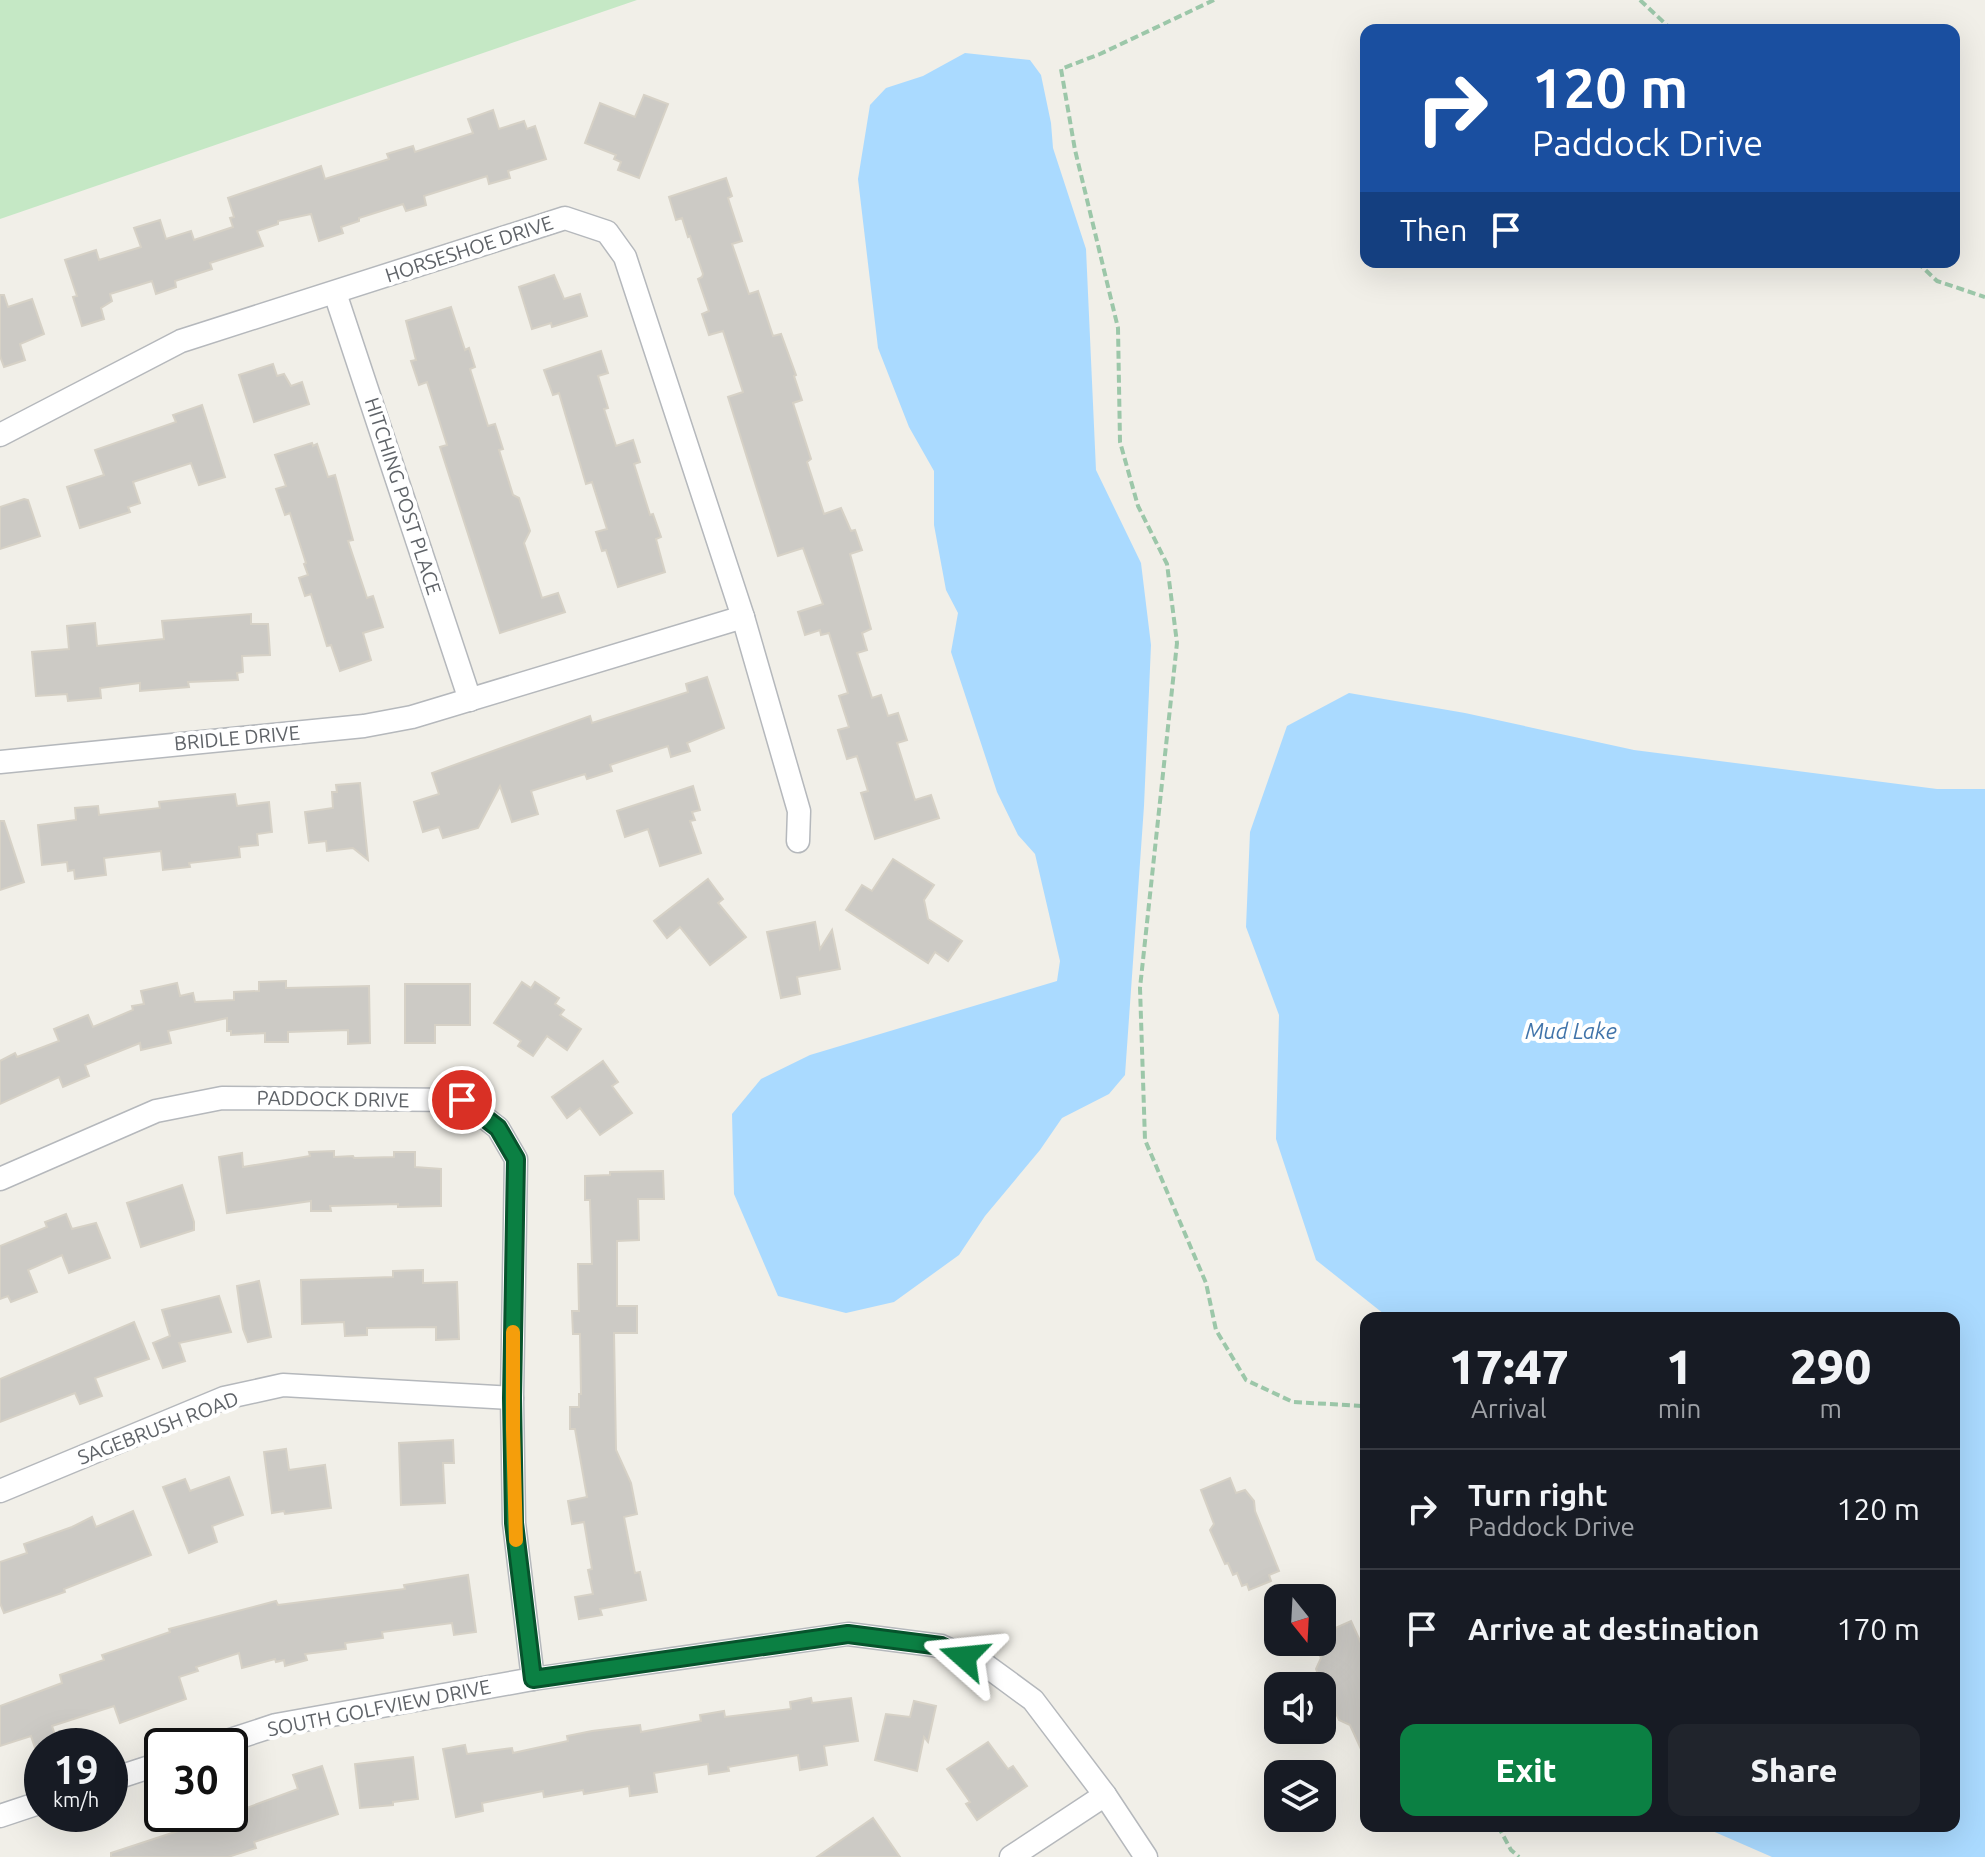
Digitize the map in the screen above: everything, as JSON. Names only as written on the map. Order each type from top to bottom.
[{"type":"street","name":"HORSESHOE DRIVE","points":[[0,435],[181,341],[565,218],[607,232],[625,257],[743,617],[799,811],[798,841]]},
{"type":"street","name":"HITCHING POST PLACE","points":[[335,293],[470,700]]},
{"type":"street","points":[[470,700],[743,617]]},
{"type":"street","name":"BRIDLE DRIVE","points":[[0,762],[364,726],[412,717],[470,700]]},
{"type":"street","name":"PADDOCK DRIVE","points":[[0,1179],[156,1111],[222,1098],[462,1100],[498,1128],[516,1159],[512,1398],[514,1523],[533,1679]]},
{"type":"street","name":"SAGEBRUSH ROAD","points":[[0,1491],[224,1398],[283,1385],[512,1398]]},
{"type":"street","name":"SOUTH GOLFVIEW DRIVE","points":[[248,1734],[276,1725],[533,1679],[848,1634],[941,1646],[988,1667],[1033,1700],[1105,1795],[1146,1857]]},
{"type":"street","points":[[1011,1857],[1105,1795]]},
{"type":"street","points":[[0,1816],[24,1808]]},
{"type":"path","points":[[1214,0],[1061,69],[1075,150],[1118,328],[1120,442],[1138,506],[1167,564],[1177,643],[1140,988],[1145,1140],[1206,1283],[1216,1330],[1246,1380],[1293,1402],[1360,1406]]},
{"type":"path","points":[[1640,0],[1666,24]]},
{"type":"path","points":[[1923,268],[1937,281],[1985,297]]},
{"type":"path","points":[[1501,1832],[1511,1850],[1519,1857]]},
{"type":"green space","points":[[0,0],[637,0],[0,219]]},
{"type":"water","points":[[965,53],[1030,60],[1041,75],[1053,148],[1086,249],[1096,470],[1141,563],[1151,645],[1144,806],[1125,1075],[1109,1094],[1062,1118],[1040,1150],[985,1216],[959,1255],[894,1302],[846,1313],[778,1296],[734,1194],[732,1114],[761,1079],[810,1055],[1057,981],[1060,961],[1035,854],[1018,835],[997,792],[951,652],[958,613],[946,590],[934,525],[934,471],[909,427],[878,348],[858,179],[870,105],[886,88],[923,76]]},
{"type":"water","name":"Mud Lake","points":[[1349,693],[1465,713],[1634,750],[1937,789],[1985,789],[1985,1857],[1772,1857],[1715,1832],[1960,1832],[1960,1312],[1381,1312],[1316,1260],[1276,1139],[1279,1015],[1246,927],[1250,832],[1287,726]]},
{"type":"building","points":[[644,95],[668,104],[639,178],[618,170],[621,162],[614,159],[616,155],[585,143],[600,103],[635,117]]},
{"type":"building","points":[[493,110],[499,129],[524,121],[527,129],[535,126],[546,159],[508,171],[510,178],[489,184],[487,176],[424,196],[426,205],[406,211],[403,204],[359,218],[359,221],[341,227],[343,233],[319,241],[311,214],[278,221],[278,224],[257,231],[263,246],[210,263],[212,269],[175,281],[176,287],[156,294],[152,281],[110,294],[112,301],[101,308],[104,319],[82,326],[73,297],[77,296],[65,260],[96,250],[99,260],[141,247],[134,228],[160,220],[166,239],[191,231],[194,240],[233,227],[230,218],[234,217],[228,198],[321,166],[325,179],[389,159],[387,154],[413,146],[415,152],[473,133],[468,119]]},
{"type":"building","points":[[726,178],[732,196],[728,198],[742,241],[732,244],[749,294],[758,291],[773,336],[781,334],[796,375],[802,400],[793,403],[824,514],[841,508],[851,531],[855,530],[862,550],[850,554],[871,629],[862,633],[867,650],[857,653],[872,698],[881,695],[888,716],[898,713],[907,740],[897,743],[915,800],[931,795],[939,818],[875,839],[861,793],[868,791],[857,756],[847,759],[838,730],[849,727],[839,696],[848,693],[829,633],[821,635],[820,630],[805,635],[798,612],[823,604],[803,548],[778,556],[728,397],[743,392],[723,331],[709,335],[702,314],[709,311],[698,279],[703,274],[690,236],[682,218],[676,220],[669,197]]},
{"type":"building","points":[[554,275],[564,299],[580,294],[587,316],[552,327],[551,323],[532,329],[519,287]]},
{"type":"building","points":[[0,295],[4,295],[8,307],[32,299],[44,334],[20,344],[25,360],[4,367],[0,356]]},
{"type":"building","points":[[451,307],[465,350],[469,348],[475,367],[470,369],[488,426],[495,424],[503,449],[499,450],[513,495],[519,498],[530,531],[524,543],[542,598],[558,593],[565,612],[500,633],[440,447],[447,445],[427,382],[419,385],[411,361],[416,360],[406,321]]},
{"type":"building","points":[[601,351],[608,373],[598,376],[608,408],[604,409],[616,446],[633,440],[640,462],[634,464],[650,515],[653,514],[661,537],[656,539],[665,572],[618,587],[606,550],[602,551],[596,532],[607,529],[592,482],[586,484],[559,393],[553,395],[544,370]]},
{"type":"building","points":[[273,364],[277,376],[284,374],[291,386],[302,382],[309,404],[254,422],[239,375]]},
{"type":"building","points":[[202,405],[225,477],[199,485],[191,463],[133,482],[140,503],[128,507],[130,512],[80,528],[67,487],[104,475],[95,450],[176,422],[173,415]]},
{"type":"building","points":[[312,443],[313,446],[317,444],[328,477],[335,475],[353,540],[348,541],[367,598],[373,596],[383,627],[363,633],[371,660],[340,671],[331,645],[327,646],[311,594],[305,596],[299,578],[308,575],[306,563],[290,513],[285,515],[276,489],[286,486],[275,455]]},
{"type":"building","points":[[28,500],[40,536],[0,549],[0,507]]},
{"type":"building","points":[[251,614],[251,624],[268,624],[270,655],[242,656],[243,672],[237,673],[238,680],[188,682],[189,687],[140,691],[140,683],[100,688],[101,698],[68,701],[67,694],[36,696],[32,652],[69,649],[67,626],[95,623],[97,646],[164,639],[162,621]]},
{"type":"building","points":[[707,677],[724,728],[687,743],[690,751],[671,757],[668,746],[610,765],[612,771],[587,779],[585,774],[531,791],[538,814],[512,822],[500,786],[478,828],[443,838],[439,827],[423,832],[414,802],[439,794],[432,773],[590,716],[592,723],[688,692],[686,684]]},
{"type":"building","points":[[360,783],[368,860],[353,848],[327,851],[326,841],[309,843],[305,812],[333,808],[332,792],[337,792],[336,785]]},
{"type":"building","points":[[693,786],[700,810],[692,812],[695,820],[690,821],[701,853],[660,866],[648,829],[625,837],[617,811]]},
{"type":"building","points":[[235,794],[237,806],[269,802],[272,832],[257,834],[258,845],[239,847],[240,857],[189,863],[190,867],[163,870],[161,851],[104,858],[106,875],[75,879],[74,870],[68,871],[67,862],[42,865],[38,825],[76,820],[75,808],[98,806],[99,815],[160,808],[159,802]]},
{"type":"building","points":[[0,821],[4,821],[24,882],[0,890]]},
{"type":"building","points":[[893,859],[934,885],[924,900],[928,919],[962,941],[948,961],[935,952],[928,963],[846,910],[862,885],[872,891]]},
{"type":"building","points":[[708,879],[723,899],[718,903],[746,937],[710,965],[680,927],[667,938],[654,921]]},
{"type":"building","points":[[815,922],[820,949],[832,930],[840,969],[797,977],[800,994],[781,998],[767,932]]},
{"type":"building","points":[[286,981],[286,988],[369,986],[370,1043],[348,1044],[348,1030],[288,1032],[288,1042],[265,1042],[265,1033],[231,1035],[231,1031],[227,1031],[227,1018],[168,1031],[171,1043],[141,1050],[140,1043],[85,1065],[89,1076],[63,1087],[59,1077],[0,1104],[0,1061],[15,1053],[17,1057],[59,1041],[54,1029],[88,1015],[93,1027],[133,1010],[132,1006],[144,1004],[141,991],[177,983],[180,996],[193,993],[195,1002],[234,1000],[234,992],[259,991],[259,982]]},
{"type":"building","points":[[522,982],[531,988],[535,982],[559,998],[555,1004],[564,1010],[560,1015],[581,1029],[567,1050],[547,1036],[533,1056],[518,1046],[521,1041],[494,1023]]},
{"type":"building","points":[[405,984],[470,984],[470,1025],[435,1025],[435,1043],[405,1043]]},
{"type":"building","points":[[603,1061],[618,1082],[612,1086],[632,1113],[600,1135],[580,1108],[567,1118],[552,1097]]},
{"type":"building","points":[[334,1151],[334,1157],[354,1158],[394,1157],[394,1152],[415,1152],[415,1167],[441,1169],[441,1206],[330,1206],[331,1211],[311,1211],[311,1201],[227,1213],[219,1157],[242,1153],[243,1167],[310,1156],[309,1152]]},
{"type":"building","points":[[663,1171],[664,1199],[638,1199],[639,1240],[617,1241],[617,1306],[637,1306],[637,1333],[614,1333],[616,1450],[631,1483],[637,1514],[624,1517],[635,1573],[640,1572],[646,1600],[600,1609],[602,1615],[579,1619],[575,1597],[593,1594],[584,1522],[572,1524],[568,1501],[587,1497],[575,1429],[570,1429],[570,1407],[579,1407],[581,1394],[580,1334],[573,1334],[572,1311],[579,1311],[578,1264],[592,1264],[590,1200],[585,1200],[585,1176]]},
{"type":"building","points":[[182,1185],[194,1230],[141,1247],[127,1203]]},
{"type":"building","points":[[66,1214],[72,1229],[96,1223],[110,1258],[69,1273],[62,1255],[28,1270],[37,1292],[11,1302],[8,1296],[0,1299],[0,1246],[47,1227],[45,1222]]},
{"type":"building","points":[[423,1270],[423,1283],[457,1282],[459,1339],[436,1340],[436,1327],[367,1328],[367,1335],[345,1336],[344,1322],[302,1324],[301,1280],[393,1277],[393,1271]]},
{"type":"building","points":[[259,1281],[271,1337],[248,1342],[243,1329],[237,1286]]},
{"type":"building","points":[[219,1296],[231,1332],[179,1343],[185,1361],[163,1368],[153,1343],[170,1336],[162,1310]]},
{"type":"building","points":[[134,1322],[149,1359],[95,1378],[102,1396],[80,1404],[75,1393],[0,1422],[0,1379]]},
{"type":"building","points":[[453,1440],[454,1463],[443,1463],[445,1503],[401,1505],[399,1443]]},
{"type":"building","points":[[286,1449],[289,1470],[325,1465],[331,1508],[272,1513],[264,1452]]},
{"type":"building","points":[[229,1477],[243,1515],[212,1526],[217,1542],[189,1553],[163,1487],[185,1479],[190,1491]]},
{"type":"building","points":[[1230,1478],[1236,1493],[1245,1490],[1254,1501],[1255,1511],[1279,1571],[1269,1575],[1271,1581],[1249,1590],[1247,1584],[1242,1586],[1237,1573],[1233,1575],[1228,1563],[1225,1564],[1210,1530],[1214,1524],[1201,1490]]},
{"type":"building","points":[[133,1511],[151,1555],[64,1589],[65,1592],[4,1613],[0,1603],[0,1562],[27,1553],[24,1544],[92,1517],[96,1527]]},
{"type":"building","points":[[468,1575],[476,1632],[454,1635],[452,1623],[382,1632],[383,1638],[345,1643],[346,1649],[305,1654],[307,1660],[285,1666],[284,1660],[276,1662],[275,1659],[242,1668],[239,1653],[196,1667],[198,1671],[179,1677],[186,1699],[120,1723],[114,1706],[53,1728],[24,1728],[24,1738],[0,1746],[0,1706],[62,1683],[60,1675],[104,1660],[102,1655],[170,1632],[169,1629],[276,1601],[278,1605],[405,1589],[404,1585]]},
{"type":"building","points":[[1351,1621],[1360,1641],[1360,1747],[1350,1725],[1339,1720],[1336,1713],[1336,1672],[1317,1672],[1321,1658],[1336,1656],[1336,1628]]},
{"type":"building","points":[[811,1698],[812,1703],[851,1698],[858,1741],[824,1746],[827,1765],[800,1770],[798,1755],[728,1767],[729,1771],[709,1774],[708,1764],[654,1773],[657,1792],[630,1796],[629,1786],[544,1797],[543,1791],[482,1803],[483,1811],[456,1817],[443,1749],[465,1745],[467,1754],[512,1748],[513,1753],[568,1741],[567,1736],[592,1731],[640,1725],[641,1732],[701,1721],[700,1715],[724,1711],[725,1717],[791,1709],[790,1702]]},
{"type":"building","points":[[914,1701],[936,1706],[928,1742],[924,1737],[917,1771],[875,1760],[886,1714],[910,1717]]},
{"type":"building","points":[[988,1742],[1008,1769],[1013,1766],[1027,1786],[977,1820],[966,1804],[970,1802],[947,1769]]},
{"type":"building","points":[[413,1757],[418,1799],[360,1808],[355,1764]]},
{"type":"building","points":[[322,1766],[338,1814],[254,1842],[256,1848],[228,1857],[111,1857],[111,1853],[175,1832],[248,1832],[248,1807],[298,1789],[293,1775]]},
{"type":"building","points":[[873,1818],[900,1857],[817,1857],[870,1820]]},
{"type":"slow traffic","points":[[513,1332],[516,1540]]},
{"type":"route","points":[[462,1100],[498,1128],[516,1159],[512,1398],[514,1523],[533,1679],[848,1634],[941,1646],[964,1657]]}]
